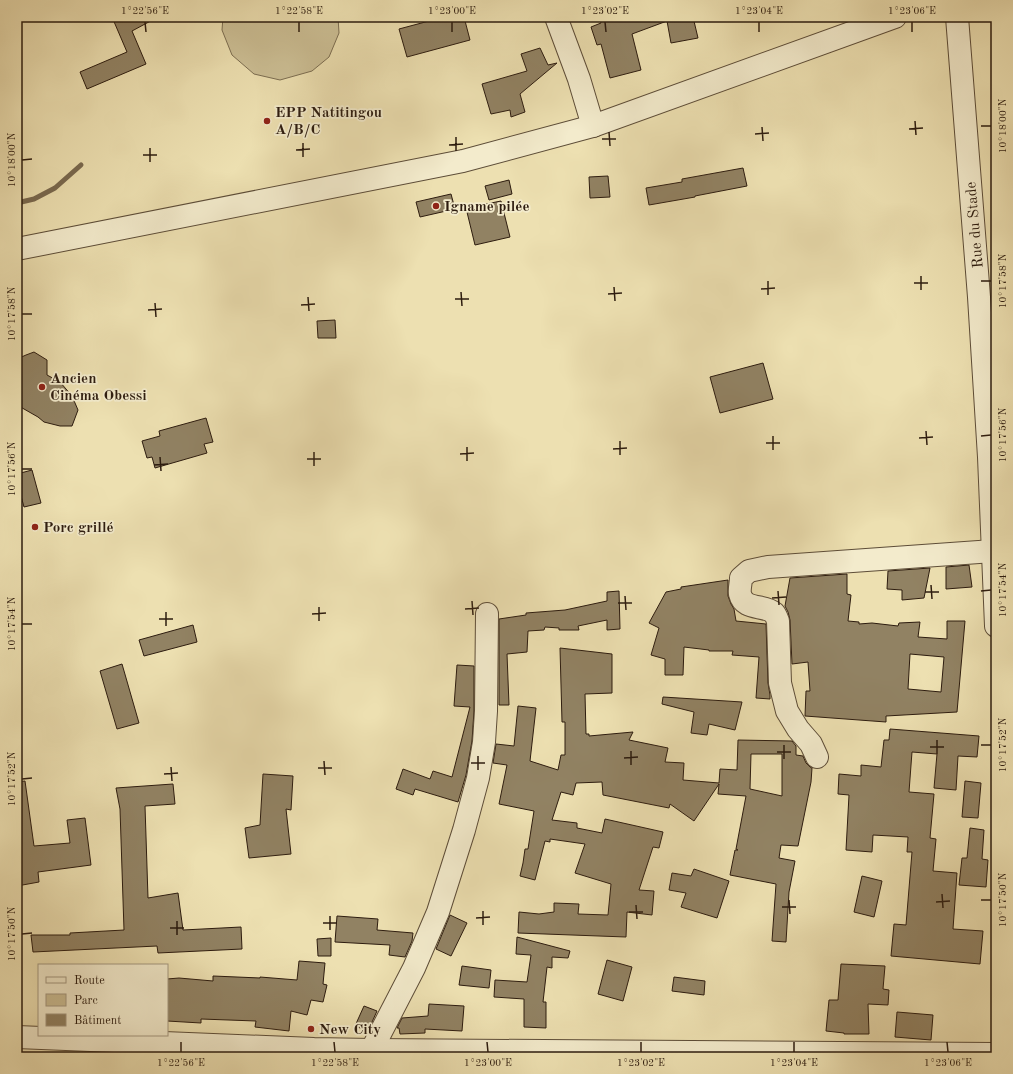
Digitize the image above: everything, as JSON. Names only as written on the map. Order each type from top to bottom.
[{"type":"street","points":[[556,17],[579,79],[593,126]]},
{"type":"street","points":[[17,249],[463,161],[593,126],[895,17]]},
{"type":"street","name":"Rue du Stade","points":[[957,17],[988,299],[996,626]]},
{"type":"street","points":[[817,757],[811,744],[798,729],[787,710],[780,683],[777,618],[770,610],[749,605],[743,600],[740,593],[741,578],[749,571],[768,567],[993,551]]},
{"type":"street","points":[[370,1054],[414,968],[438,912],[464,830],[478,778],[484,742],[486,711],[487,614]]},
{"type":"street","points":[[17,1037],[314,1049],[370,1054],[996,1054]]},
{"type":"green space","points":[[223,17],[338,17],[339,33],[329,57],[312,71],[280,80],[254,74],[232,55],[222,30]]},
{"type":"building","points":[[112,17],[158,17],[132,31],[146,64],[87,89],[80,72],[127,52]]},
{"type":"building","points":[[444,17],[464,17],[470,40],[407,57],[399,29]]},
{"type":"building","points":[[599,17],[693,17],[698,38],[671,43],[667,21],[632,34],[641,70],[610,78],[601,44],[597,45],[591,27],[601,23]]},
{"type":"building","points":[[540,48],[548,65],[557,63],[520,94],[525,112],[511,117],[510,110],[491,114],[482,84],[527,71],[521,54]]},
{"type":"building","points":[[743,168],[747,186],[649,205],[646,188],[682,182],[682,179]]},
{"type":"building","points":[[608,176],[610,197],[590,198],[589,177]]},
{"type":"building","points":[[509,180],[512,194],[489,200],[485,186]]},
{"type":"building","points":[[451,194],[455,209],[420,217],[416,202]]},
{"type":"building","points":[[501,201],[510,237],[475,245],[466,208]]},
{"type":"building","points":[[335,320],[336,338],[318,338],[317,321]]},
{"type":"building","name":"Ancien Cinéma Obessi","points":[[34,352],[47,360],[47,375],[60,382],[72,396],[78,410],[72,426],[60,426],[44,422],[17,405],[17,359]]},
{"type":"building","points":[[763,363],[773,399],[720,413],[710,377]]},
{"type":"building","points":[[206,418],[213,442],[204,444],[207,453],[155,468],[152,457],[147,458],[142,441],[160,436],[159,431]]},
{"type":"building","points":[[32,470],[41,503],[24,507],[17,481],[17,474]]},
{"type":"building","points":[[969,565],[972,587],[946,589],[946,567]]},
{"type":"building","points":[[930,568],[924,598],[902,600],[902,590],[887,589],[888,571]]},
{"type":"building","points":[[847,574],[847,594],[851,595],[848,621],[859,622],[859,624],[872,623],[898,626],[899,623],[920,622],[918,637],[947,639],[947,621],[965,621],[957,712],[886,716],[886,722],[805,716],[806,691],[810,691],[808,662],[792,664],[790,620],[785,606],[790,578]],"holes":[[[910,654],[944,657],[941,692],[908,689]]]},
{"type":"building","points":[[728,580],[728,596],[734,609],[736,621],[766,624],[770,699],[756,698],[759,657],[732,655],[733,651],[709,651],[684,647],[683,675],[665,675],[665,659],[651,655],[659,628],[649,623],[666,592],[681,589],[681,587]]},
{"type":"building","points":[[619,591],[620,629],[607,630],[607,620],[578,626],[579,630],[559,630],[559,628],[545,627],[544,630],[528,631],[527,652],[507,654],[509,705],[499,705],[499,619],[526,615],[526,613],[565,610],[607,601],[607,592]]},
{"type":"building","points":[[193,625],[197,642],[144,656],[139,640]]},
{"type":"building","points":[[560,648],[612,654],[612,693],[585,694],[586,734],[589,734],[589,736],[633,732],[629,740],[668,748],[665,762],[684,763],[683,780],[719,783],[720,769],[737,770],[738,740],[792,741],[796,746],[796,755],[803,756],[806,763],[812,768],[811,782],[798,846],[781,845],[779,858],[795,861],[789,892],[786,942],[772,941],[776,884],[730,875],[735,850],[738,850],[736,849],[746,796],[718,794],[719,784],[694,821],[670,804],[669,808],[603,795],[602,782],[576,783],[573,795],[561,792],[552,820],[577,823],[577,828],[602,833],[605,819],[663,832],[659,848],[653,847],[639,890],[654,891],[652,915],[627,912],[626,937],[518,933],[519,912],[539,914],[554,912],[554,903],[579,904],[578,914],[608,915],[611,884],[575,873],[585,844],[550,839],[550,842],[545,841],[535,880],[520,876],[525,849],[528,849],[534,811],[499,804],[507,765],[493,763],[496,744],[514,746],[518,706],[536,708],[530,761],[558,770],[561,755],[565,755],[565,722],[562,722]],"holes":[[[751,754],[782,754],[782,796],[750,789]]]},
{"type":"building","points":[[122,664],[139,723],[117,729],[100,671]]},
{"type":"building","points":[[457,665],[474,666],[472,741],[466,775],[458,802],[415,789],[413,795],[396,789],[403,769],[430,779],[433,771],[452,777],[470,707],[454,706]]},
{"type":"building","points":[[663,697],[742,702],[735,730],[709,724],[707,735],[691,733],[694,712],[662,704]]},
{"type":"building","points":[[890,729],[979,736],[977,757],[958,756],[956,790],[934,788],[937,754],[912,752],[909,792],[934,794],[930,838],[936,839],[933,871],[957,873],[953,929],[983,931],[980,964],[891,956],[894,924],[906,925],[912,852],[907,852],[908,837],[873,835],[872,852],[846,850],[849,795],[838,794],[839,774],[861,776],[861,765],[881,767],[884,740],[889,740]]},
{"type":"building","points":[[263,774],[293,776],[291,810],[286,809],[291,854],[249,858],[245,828],[260,825]]},
{"type":"building","points":[[25,781],[34,846],[70,843],[67,820],[85,818],[91,865],[38,872],[39,882],[17,886],[17,782]]},
{"type":"building","points":[[965,781],[981,783],[978,818],[962,817]]},
{"type":"building","points":[[173,784],[175,804],[145,806],[148,898],[178,893],[183,930],[241,927],[242,949],[158,953],[157,946],[33,952],[31,935],[70,935],[70,933],[124,930],[120,809],[116,788]]},
{"type":"building","points":[[970,828],[984,830],[982,859],[988,860],[986,887],[959,885],[962,858],[967,858]]},
{"type":"building","points":[[694,869],[729,881],[717,918],[681,907],[686,893],[669,890],[672,873],[691,876]]},
{"type":"building","points":[[862,876],[882,881],[874,917],[854,912]]},
{"type":"building","points":[[450,915],[467,923],[451,956],[436,949]]},
{"type":"building","points":[[337,916],[378,919],[377,930],[413,933],[412,941],[405,957],[389,955],[390,945],[335,942]]},
{"type":"building","points":[[517,937],[570,951],[568,958],[552,957],[552,968],[547,967],[543,1002],[546,1002],[546,1028],[524,1027],[524,999],[494,997],[495,980],[527,982],[531,955],[516,954]]},
{"type":"building","points":[[331,938],[331,956],[318,956],[317,939]]},
{"type":"building","points":[[607,960],[632,967],[623,1001],[598,994]]},
{"type":"building","points":[[299,961],[325,963],[323,984],[327,985],[323,1002],[311,1000],[307,1015],[291,1011],[289,1031],[255,1027],[256,1021],[201,1019],[201,1023],[168,1021],[168,979],[179,978],[213,981],[213,976],[260,977],[297,980]]},
{"type":"building","points":[[841,964],[885,966],[883,989],[889,990],[888,1005],[868,1004],[869,1034],[844,1034],[826,1031],[829,1000],[838,1000]]},
{"type":"building","points":[[462,966],[491,970],[489,988],[459,985]]},
{"type":"building","points":[[674,977],[705,981],[704,995],[672,991]]},
{"type":"building","points":[[429,1004],[464,1006],[462,1031],[425,1029],[425,1033],[400,1034],[399,1028],[397,1028],[402,1018],[428,1016]]},
{"type":"building","points":[[364,1006],[377,1011],[368,1031],[355,1026]]},
{"type":"building","points":[[897,1012],[933,1015],[931,1040],[895,1037]]},
{"type":"waterway","points":[[17,203],[34,199],[55,188],[81,165]]},
{"type":"place","name":"EPP Natitingou A/B/C","points":[[267,121]]},
{"type":"place","name":"Igname pilée","points":[[436,206]]},
{"type":"place","name":"Ancien Cinéma Obessi","points":[[42,387]]},
{"type":"place","name":"Porc grillé","points":[[35,527]]},
{"type":"place","name":"New City","points":[[311,1029]]}]
